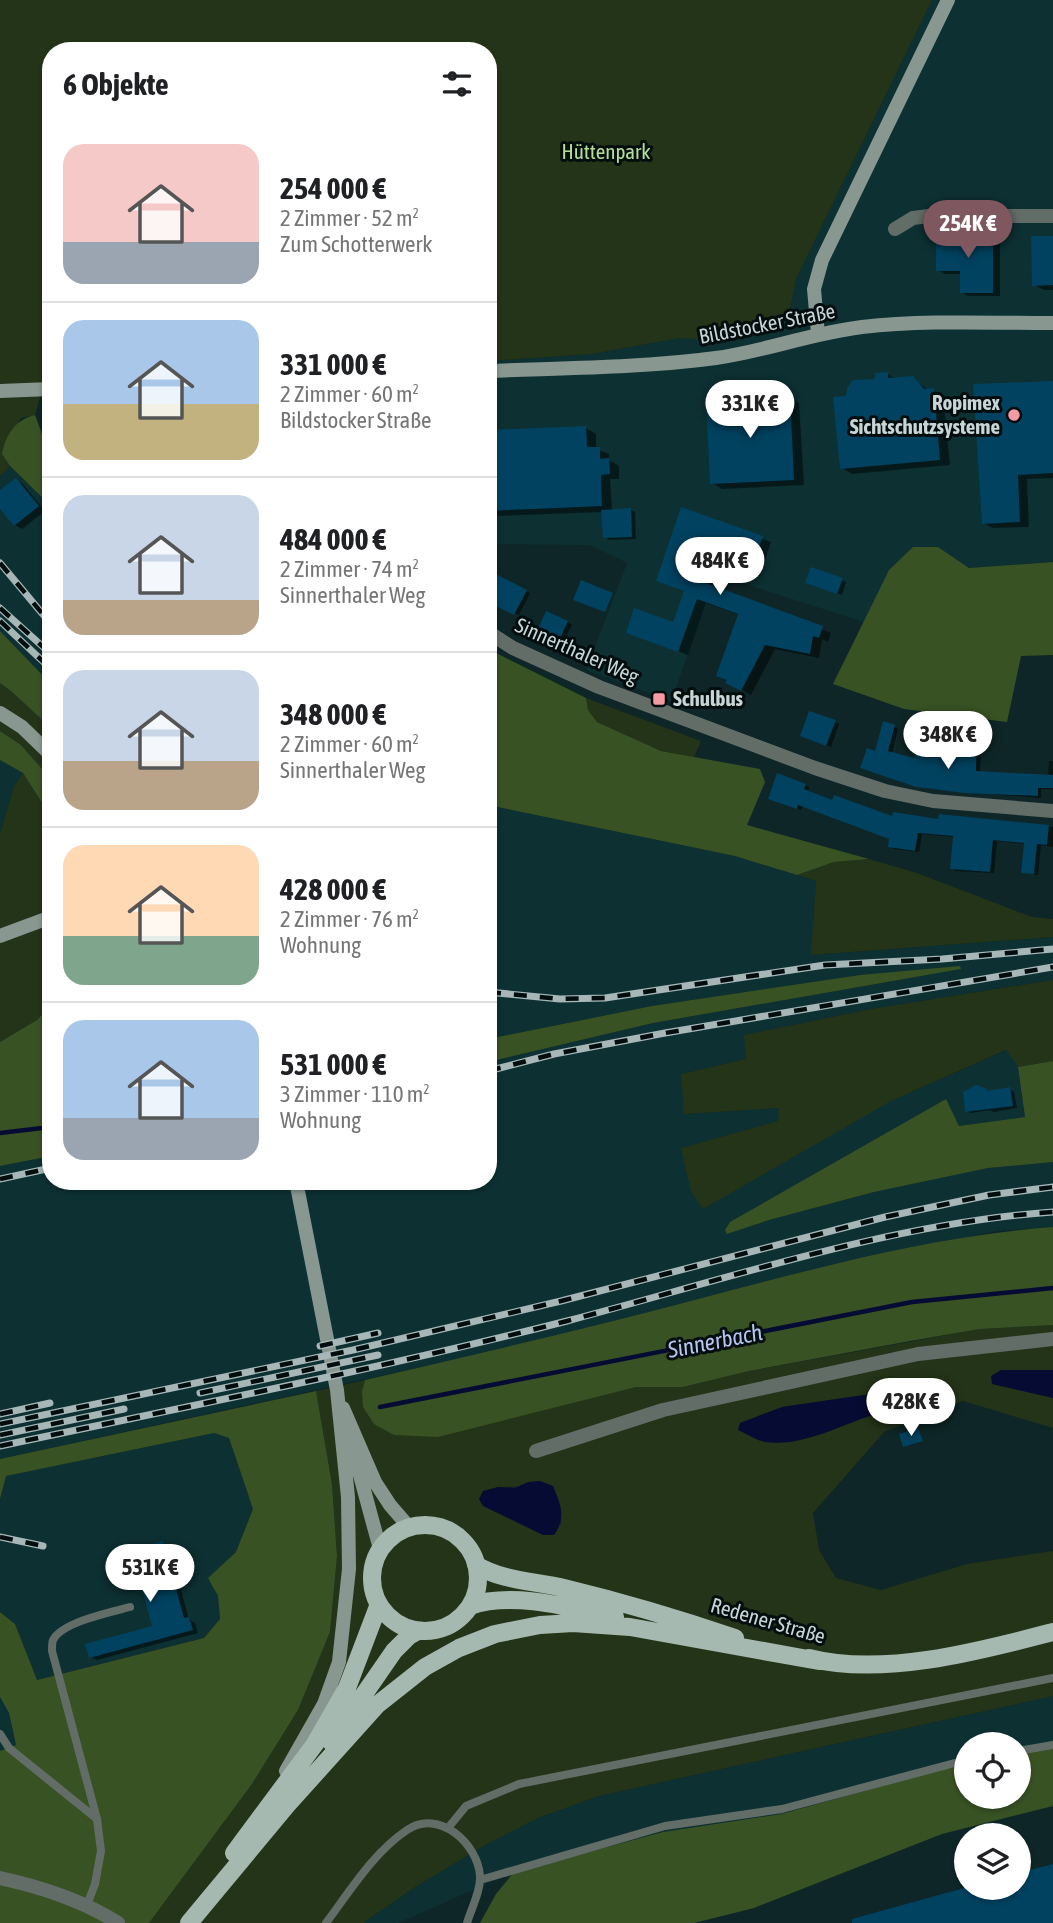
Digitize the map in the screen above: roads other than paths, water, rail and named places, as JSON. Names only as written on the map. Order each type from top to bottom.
[{"type":"main road","points":[[818,334],[814,289],[821,260],[948,0]]},
{"type":"main road","name":"Bildstocker Straße","points":[[497,371],[718,358],[818,334],[862,327],[938,323],[1053,323]]},
{"type":"main road","points":[[0,391],[42,389]]},
{"type":"main road","points":[[0,713],[22,727],[42,746]]},
{"type":"main road","points":[[0,936],[42,920]]},
{"type":"main road","points":[[189,1923],[258,1818],[324,1704],[339,1662],[349,1569],[348,1497],[337,1390],[298,1190]]},
{"type":"main road","points":[[337,1390],[347,1420],[375,1482],[409,1527]]},
{"type":"main road","points":[[347,1420],[380,1549]]},
{"type":"main road","points":[[287,1805],[394,1651],[418,1631],[452,1624],[470,1606],[478,1582],[472,1553],[460,1538],[432,1525],[409,1527],[393,1535],[380,1549],[371,1575],[373,1590],[387,1615],[401,1625],[418,1631]]},
{"type":"main road","name":"Redener Straße","points":[[476,1565],[484,1570],[564,1587],[818,1661],[857,1664],[911,1662],[947,1657],[1053,1632]]},
{"type":"main road","points":[[470,1606],[504,1601],[557,1605],[758,1651]]},
{"type":"main road","points":[[258,1818],[315,1744],[346,1688],[379,1604]]},
{"type":"main road","points":[[189,1923],[287,1805],[377,1705],[425,1667],[458,1648],[495,1634],[540,1625],[573,1623],[630,1628],[818,1661]]},
{"type":"street","points":[[895,229],[913,218],[929,216],[1053,216]]},
{"type":"street","name":"Sinnerthaler Weg","points":[[497,638],[513,648],[599,687],[815,768],[885,791],[933,801],[1053,811]]},
{"type":"street","points":[[536,1451],[663,1410],[918,1354],[1053,1339]]},
{"type":"street","points":[[0,1878],[36,1886],[87,1905],[118,1923]]},
{"type":"lane","points":[[87,1905],[95,1884],[101,1852],[97,1819],[52,1651],[53,1641],[61,1631],[81,1621],[130,1606]]},
{"type":"lane","points":[[448,1828],[466,1806],[519,1784],[1053,1678]]},
{"type":"lane","points":[[0,1734],[9,1748],[97,1819]]},
{"type":"lane","points":[[1031,1749],[1053,1745]]},
{"type":"lane","points":[[480,1880],[665,1826],[782,1809],[954,1763]]},
{"type":"lane","points":[[326,1923],[391,1842],[410,1827],[428,1823],[448,1828],[464,1838],[477,1862],[480,1880],[467,1923]]},
{"type":"waterway","name":"Sinnerbach","points":[[0,1133],[42,1128]]},
{"type":"waterway","name":"Sinnerbach","points":[[380,1407],[912,1302],[1053,1288]]},
{"type":"railway","points":[[0,563],[42,613]]},
{"type":"railway","points":[[0,608],[42,646]]},
{"type":"railway","points":[[0,621],[42,661]]},
{"type":"railway","points":[[497,993],[560,999],[605,998],[825,965],[942,959],[1053,949]]},
{"type":"railway","points":[[497,1069],[554,1054],[665,1033],[1053,967]]},
{"type":"railway","points":[[0,1179],[42,1170]]},
{"type":"railway","points":[[0,1424],[353,1350],[561,1301],[885,1217],[989,1195],[1053,1187]]},
{"type":"railway","points":[[0,1446],[496,1339],[808,1255],[870,1241],[992,1218],[1053,1212]]},
{"type":"railway","points":[[320,1346],[378,1333]]},
{"type":"railway","points":[[200,1393],[378,1355]]},
{"type":"railway","points":[[0,1414],[50,1403]]},
{"type":"railway","points":[[0,1435],[124,1409]]},
{"type":"railway","points":[[0,1537],[43,1546]]},
{"type":"place","name":"Ropimex Sichtschutzsysteme","points":[[1014,415]]},
{"type":"place","name":"Schulbus","points":[[659,699]]},
{"type":"park label","name":"Hüttenpark","points":[[606,152]]}]
